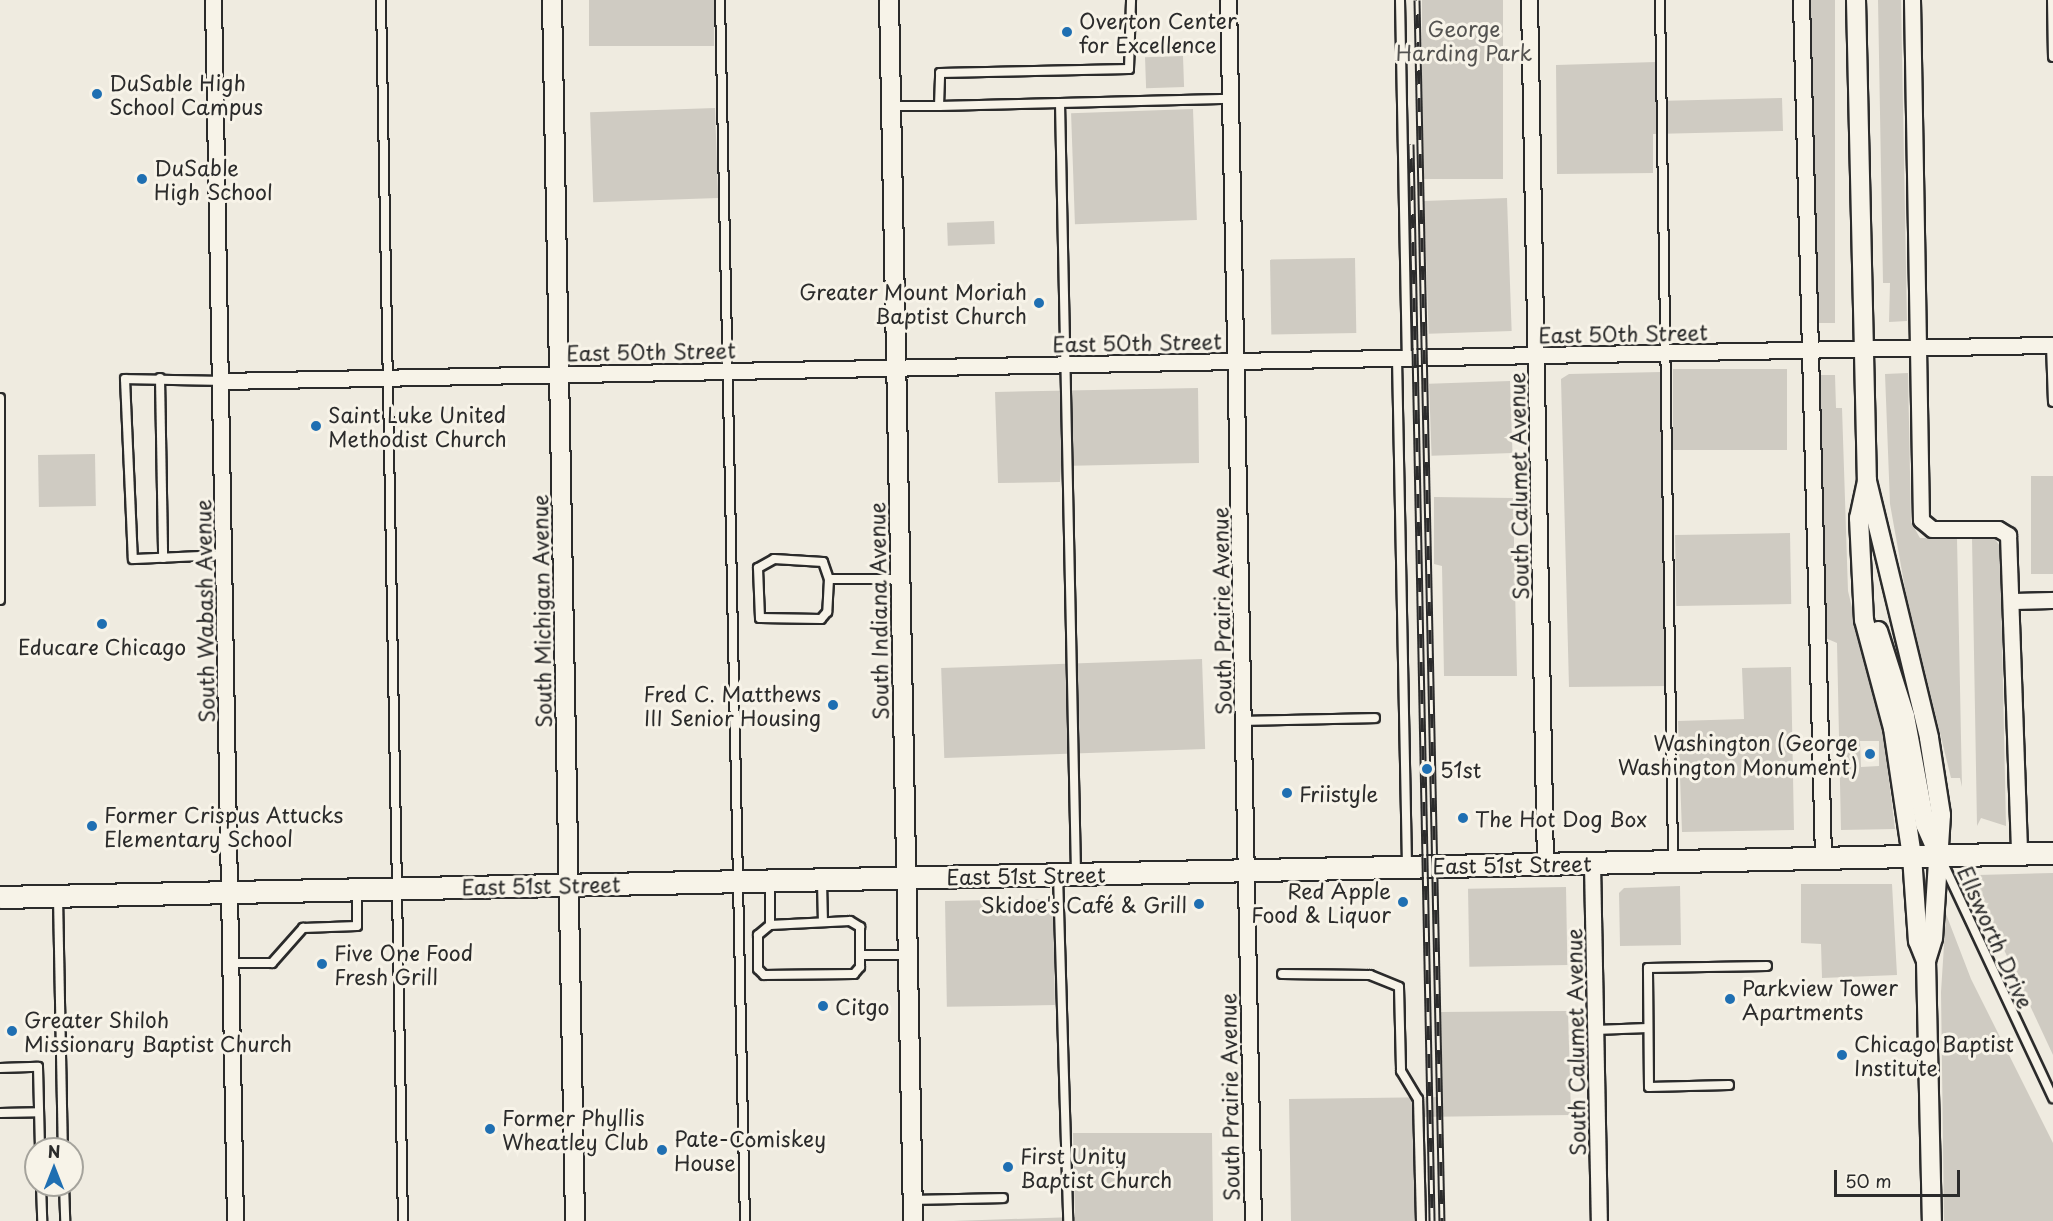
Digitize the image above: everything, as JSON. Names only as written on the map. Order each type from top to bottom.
[{"type":"main road","name":"East 51st Street","points":[[0,897],[2053,853]]},
{"type":"street","name":"South Wabash Avenue","points":[[213,0],[222,381],[235,1221]]},
{"type":"street","name":"South Michigan Avenue","points":[[552,0],[575,1221]]},
{"type":"street","name":"South Indiana Avenue","points":[[889,0],[913,1221]]},
{"type":"street","name":"South Prairie Avenue","points":[[1228,0],[1238,361],[1253,1221]]},
{"type":"street","name":"South Calumet Avenue","points":[[1529,0],[1545,864]]},
{"type":"street","points":[[1801,0],[1808,350],[1823,858]]},
{"type":"street","points":[[1856,0],[1867,481],[1932,755],[1941,815],[1939,855],[1926,961],[1932,1221]]},
{"type":"street","points":[[1912,0],[1920,348],[1921,520],[1932,529],[1998,529],[2008,535],[2019,854]]},
{"type":"street","name":"East 50th Street","points":[[222,381],[2052,345]]},
{"type":"street","points":[[1867,481],[1858,518],[1864,620],[1893,728],[1912,856],[1918,941],[1926,961]]},
{"type":"street","points":[[1864,599],[1905,716],[1925,824],[1939,855]]},
{"type":"street","points":[[2012,601],[2053,600]]},
{"type":"street","name":"South Calumet Avenue","points":[[1592,863],[1599,1221]]},
{"type":"lane","points":[[381,0],[403,1221]]},
{"type":"lane","points":[[720,0],[745,1221]]},
{"type":"lane","points":[[939,106],[940,73],[1129,69],[1131,0]]},
{"type":"lane","points":[[1400,0],[1407,867]]},
{"type":"lane","points":[[1660,0],[1673,861]]},
{"type":"lane","points":[[2052,0],[2053,57]]},
{"type":"lane","points":[[891,106],[1231,99]]},
{"type":"lane","points":[[1060,103],[1066,364],[1068,1221]]},
{"type":"lane","points":[[2052,345],[2053,402]]},
{"type":"lane","points":[[222,381],[179,377],[125,379],[133,559],[224,555]]},
{"type":"lane","points":[[160,378],[163,558]]},
{"type":"lane","points":[[0,399],[0,600]]},
{"type":"lane","points":[[816,560],[829,569],[829,579],[827,612],[821,619],[760,618],[758,568],[764,563],[816,560]]},
{"type":"lane","points":[[829,579],[900,579]]},
{"type":"lane","points":[[1244,721],[1376,718]]},
{"type":"lane","name":"Ellsworth Drive","points":[[1939,855],[2053,1098]]},
{"type":"lane","points":[[822,879],[823,922]]},
{"type":"lane","points":[[770,880],[770,925]]},
{"type":"lane","points":[[230,963],[272,963],[303,928],[357,926],[357,889]]},
{"type":"lane","points":[[58,896],[63,1137]]},
{"type":"lane","points":[[850,921],[860,927],[860,955],[854,974],[765,975],[758,969],[758,935],[770,925],[823,922],[850,921]]},
{"type":"lane","points":[[860,955],[907,955]]},
{"type":"lane","points":[[1729,1085],[1649,1087],[1648,968],[1767,966]]},
{"type":"lane","points":[[1282,974],[1370,975],[1400,987],[1401,1071],[1418,1099],[1421,1221]]},
{"type":"lane","points":[[1595,1030],[1648,1028]]},
{"type":"lane","points":[[0,1068],[38,1067],[40,1137]]},
{"type":"lane","points":[[0,1113],[39,1112]]},
{"type":"lane","points":[[41,1197],[42,1221]]},
{"type":"lane","points":[[64,1197],[65,1221]]},
{"type":"lane","points":[[912,1200],[1003,1198]]},
{"type":"green space","points":[[589,0],[714,0],[714,46],[589,46]]},
{"type":"green space","name":"George Harding Park","points":[[1422,0],[1503,0],[1503,179],[1422,179]]},
{"type":"green space","points":[[1811,0],[1835,0],[1835,323],[1811,323]]},
{"type":"green space","points":[[1878,0],[1901,0],[1907,321],[1889,322],[1890,283],[1883,283]]},
{"type":"green space","points":[[1183,56],[1184,87],[1146,88],[1145,57]]},
{"type":"green space","points":[[1656,62],[1657,101],[1782,98],[1783,131],[1653,134],[1653,173],[1557,174],[1556,65]]},
{"type":"green space","points":[[715,108],[718,198],[593,202],[590,112]]},
{"type":"green space","points":[[1193,109],[1197,220],[1075,224],[1071,113]]},
{"type":"green space","points":[[1507,198],[1512,331],[1429,334],[1424,201]]},
{"type":"green space","points":[[994,221],[995,244],[948,246],[947,223]]},
{"type":"green space","points":[[1355,258],[1356,333],[1271,334],[1270,259]]},
{"type":"green space","points":[[1673,369],[1787,369],[1787,450],[1673,450]]},
{"type":"green space","points":[[1661,372],[1667,686],[1569,687],[1561,379],[1569,374]]},
{"type":"green space","points":[[1908,373],[1911,522],[1920,538],[1957,538],[1962,787],[1960,778],[1951,778],[1906,594],[1890,504],[1885,374]]},
{"type":"green space","points":[[1818,375],[1835,375],[1836,408],[1842,408],[1848,591],[1884,740],[1895,829],[1841,830],[1837,643],[1823,637]],"holes":[[[1860,741],[1879,741],[1879,766],[1861,767]]]},
{"type":"green space","points":[[1510,381],[1513,453],[1432,456],[1429,384]]},
{"type":"green space","points":[[1198,388],[1199,463],[1061,466],[1060,482],[998,483],[995,392]]},
{"type":"green space","points":[[95,454],[96,506],[39,507],[38,455]]},
{"type":"green space","points":[[2031,476],[2053,476],[2053,574],[2031,574]]},
{"type":"green space","points":[[1434,497],[1513,498],[1517,676],[1444,676],[1442,566],[1434,564]]},
{"type":"green space","points":[[1790,533],[1791,604],[1676,606],[1675,535]]},
{"type":"green space","points":[[1972,538],[1994,538],[2000,546],[2006,826],[1981,818],[1977,826]]},
{"type":"green space","points":[[1202,659],[1205,749],[944,758],[941,668]]},
{"type":"green space","points":[[1791,667],[1794,830],[1682,832],[1678,721],[1744,719],[1742,668]]},
{"type":"green space","points":[[2053,873],[2053,1055],[1973,883],[1978,875]]},
{"type":"green space","points":[[1801,884],[1892,884],[1897,975],[1822,978],[1821,944],[1801,943]]},
{"type":"green space","points":[[1680,886],[1681,945],[1620,946],[1619,893],[1624,888]]},
{"type":"green space","points":[[1566,887],[1567,965],[1469,967],[1468,889]]},
{"type":"green space","points":[[1053,899],[1055,1005],[947,1007],[945,901]]},
{"type":"green space","points":[[1946,914],[1971,979],[2053,1143],[2053,1221],[1944,1221],[1941,992]]},
{"type":"green space","points":[[1568,1011],[1571,1115],[1419,1117],[1423,1221],[1291,1221],[1289,1099],[1442,1097],[1441,1012]]},
{"type":"green space","points":[[1073,1133],[1212,1133],[1213,1221],[953,1221],[1075,1217]]},
{"type":"railway","points":[[1417,0],[1442,1221]]},
{"type":"railway","points":[[1411,144],[1432,1221]]},
{"type":"place","name":"Overton Center for Excellence","points":[[1067,32]]},
{"type":"place","name":"DuSable High School Campus","points":[[97,94]]},
{"type":"place","name":"DuSable High School","points":[[142,179]]},
{"type":"place","name":"Greater Mount Moriah Baptist Church","points":[[1039,303]]},
{"type":"place","name":"Saint Luke United Methodist Church","points":[[316,426]]},
{"type":"place","name":"Educare Chicago","points":[[102,624]]},
{"type":"place","name":"Fred C. Matthews III Senior Housing","points":[[833,705]]},
{"type":"place","name":"Washington (George Washington Monument)","points":[[1870,754]]},
{"type":"place","name":"51st","points":[[1427,769]]},
{"type":"place","name":"Friistyle","points":[[1287,793]]},
{"type":"place","name":"The Hot Dog Box","points":[[1463,818]]},
{"type":"place","name":"Former Crispus Attucks Elementary School","points":[[92,826]]},
{"type":"place","name":"Red Apple Food & Liquor","points":[[1403,902]]},
{"type":"place","name":"Skidoe's Café & Grill","points":[[1199,904]]},
{"type":"place","name":"Five One Food Fresh Grill","points":[[322,964]]},
{"type":"place","name":"Parkview Tower Apartments","points":[[1730,999]]},
{"type":"place","name":"Citgo","points":[[823,1006]]},
{"type":"place","name":"Greater Shiloh Missionary Baptist Church","points":[[12,1031]]},
{"type":"place","name":"Chicago Baptist Institute","points":[[1842,1055]]},
{"type":"place","name":"Former Phyllis Wheatley Club","points":[[490,1129]]},
{"type":"place","name":"Pate-Comiskey House","points":[[662,1150]]},
{"type":"place","name":"First Unity Baptist Church","points":[[1008,1167]]}]
